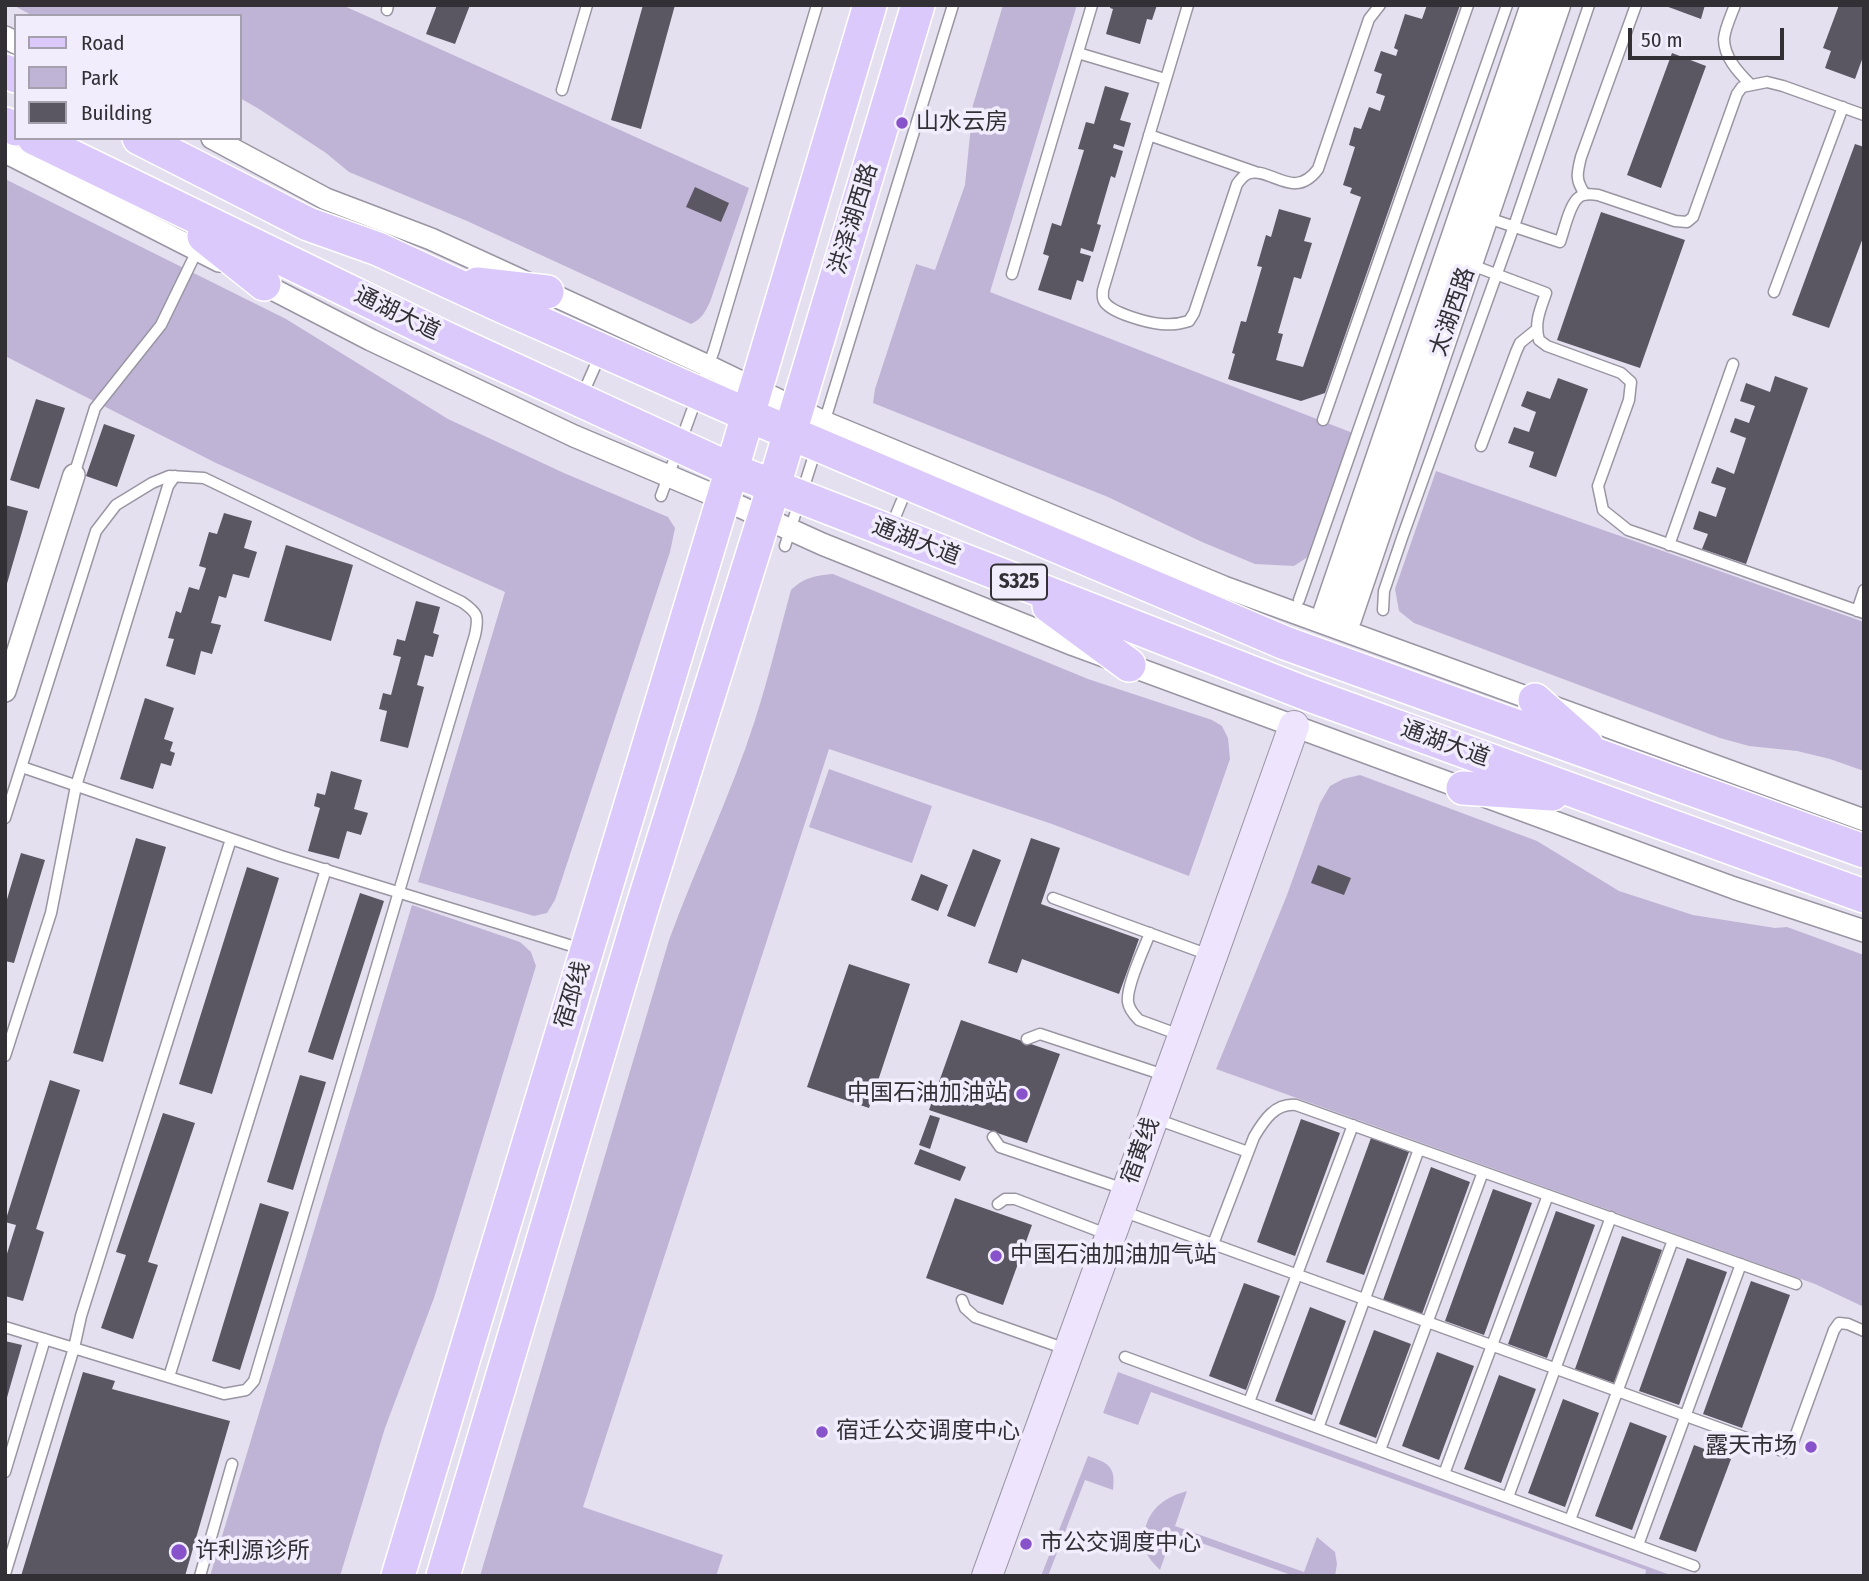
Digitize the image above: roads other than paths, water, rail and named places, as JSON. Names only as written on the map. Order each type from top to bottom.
[{"type":"main road","name":"洪泽湖西路","points":[[752,402],[870,5]]},
{"type":"main road","name":"洪泽湖西路","points":[[807,427],[918,5]]},
{"type":"main road","name":"通湖大道","points":[[38,140],[430,331],[580,400],[669,472],[728,484],[788,491],[1307,694],[1849,891],[1864,907]]},
{"type":"main road","name":"通湖大道","points":[[143,140],[308,224],[378,249],[602,350],[703,379],[807,427],[910,483],[1284,643],[1864,851]]},
{"type":"main road","points":[[159,199],[264,284]]},
{"type":"main road","points":[[448,282],[547,292]]},
{"type":"main road","name":"宿邳线","points":[[398,1576],[752,402]]},
{"type":"main road","name":"宿邳线","points":[[443,1576],[641,911],[780,531],[788,491],[807,427]]},
{"type":"main road","points":[[1013,580],[1129,665]]},
{"type":"main road","points":[[1535,700],[1598,756]]},
{"type":"main road","name":"宿黄线","points":[[986,1576],[1294,726]]},
{"type":"main road","points":[[1464,788],[1588,796]]},
{"type":"street","name":"太湖西路","points":[[1534,5],[1338,615],[1469,264],[1557,5]]},
{"type":"street","points":[[216,140],[326,199],[430,239],[547,292],[703,379]]},
{"type":"street","points":[[5,152],[371,340],[573,436],[669,472]]},
{"type":"street","points":[[807,427],[1224,587],[1864,820]]},
{"type":"street","points":[[5,691],[74,475]]},
{"type":"street","points":[[728,484],[780,531],[1074,645],[1734,888],[1864,931]]},
{"type":"lane","points":[[562,90],[587,5]]},
{"type":"lane","points":[[669,472],[703,379],[817,5]]},
{"type":"lane","points":[[807,427],[953,5]]},
{"type":"lane","points":[[1012,274],[1093,5]]},
{"type":"lane","points":[[1188,5],[1103,290],[1104,301],[1111,308],[1138,319],[1162,324],[1189,321],[1237,184],[1243,176],[1258,173]]},
{"type":"lane","points":[[1149,135],[1284,182],[1297,183],[1312,177],[1318,169],[1369,19],[1380,5]]},
{"type":"lane","points":[[1323,420],[1468,5]]},
{"type":"lane","points":[[1299,600],[1507,5]]},
{"type":"lane","points":[[1383,610],[1384,591],[1402,538],[1514,226],[1589,5]]},
{"type":"lane","points":[[1585,194],[1577,183],[1577,170],[1636,5]]},
{"type":"lane","points":[[1735,5],[1724,41],[1736,71],[1750,84]]},
{"type":"lane","points":[[1078,53],[1165,79]]},
{"type":"lane","points":[[1485,217],[1560,242],[1571,209],[1577,198],[1585,194],[1598,195],[1675,222],[1687,222],[1693,217],[1737,94],[1742,87],[1750,84],[1767,82],[1783,86],[1864,115]]},
{"type":"lane","points":[[1774,292],[1843,107]]},
{"type":"lane","points":[[74,475],[94,408],[161,325],[194,257]]},
{"type":"lane","points":[[1469,264],[1546,293],[1537,317],[1536,330],[1539,340],[1547,346],[1622,373],[1631,382],[1629,400],[1598,486],[1603,510],[1628,530],[1860,612],[1864,590]]},
{"type":"lane","points":[[1481,446],[1516,352],[1520,344],[1536,330]]},
{"type":"lane","points":[[580,400],[602,350]]},
{"type":"lane","points":[[1669,545],[1733,364]]},
{"type":"lane","points":[[5,818],[96,531],[116,505],[152,483],[169,476],[204,478],[462,601],[474,611],[478,620],[254,1381],[246,1390],[224,1394],[5,1327]]},
{"type":"lane","points":[[5,1056],[51,914],[76,786],[168,486],[176,476]]},
{"type":"lane","points":[[889,531],[910,483]]},
{"type":"lane","points":[[22,767],[231,839],[587,951]]},
{"type":"lane","points":[[5,1574],[74,1348],[81,1316],[231,839]]},
{"type":"lane","points":[[169,1377],[326,869]]},
{"type":"lane","points":[[1053,898],[1212,956]]},
{"type":"lane","points":[[1150,933],[1131,985],[1128,1004],[1139,1020],[1182,1036]]},
{"type":"lane","points":[[1027,1038],[1040,1034],[1168,1077]]},
{"type":"lane","points":[[1213,1244],[1248,1152],[1263,1122],[1273,1111],[1286,1104],[1353,1125],[1796,1284]]},
{"type":"lane","points":[[1153,1118],[1248,1152]]},
{"type":"lane","points":[[1250,1402],[1353,1125]]},
{"type":"lane","points":[[993,1137],[1000,1147],[1119,1211],[1785,1452],[1791,1448],[1834,1330],[1839,1324],[1848,1324],[1864,1331]]},
{"type":"lane","points":[[1318,1427],[1419,1149]]},
{"type":"lane","points":[[1380,1450],[1483,1172]]},
{"type":"lane","points":[[1444,1474],[1548,1195]]},
{"type":"lane","points":[[998,1204],[1005,1199],[1016,1199],[1119,1211]]},
{"type":"lane","points":[[1508,1497],[1611,1217]]},
{"type":"lane","points":[[1570,1520],[1674,1240]]},
{"type":"lane","points":[[1638,1545],[1741,1264]]},
{"type":"lane","points":[[962,1300],[965,1308],[975,1317],[1069,1350]]},
{"type":"lane","points":[[5,1472],[45,1339]]},
{"type":"lane","points":[[1125,1357],[1694,1566]]},
{"type":"lane","points":[[200,1576],[232,1464]]},
{"type":"place","name":"山水云房","points":[[902,123]]},
{"type":"place","name":"中国石油加油站","points":[[1022,1094]]},
{"type":"place","name":"中国石油加油加气站","points":[[996,1256]]},
{"type":"place","name":"宿迁公交调度中心","points":[[822,1432]]},
{"type":"place","name":"露天市场","points":[[1811,1447]]},
{"type":"place","name":"市公交调度中心","points":[[1026,1544]]},
{"type":"place","name":"许利源诊所","points":[[179,1552]]}]
